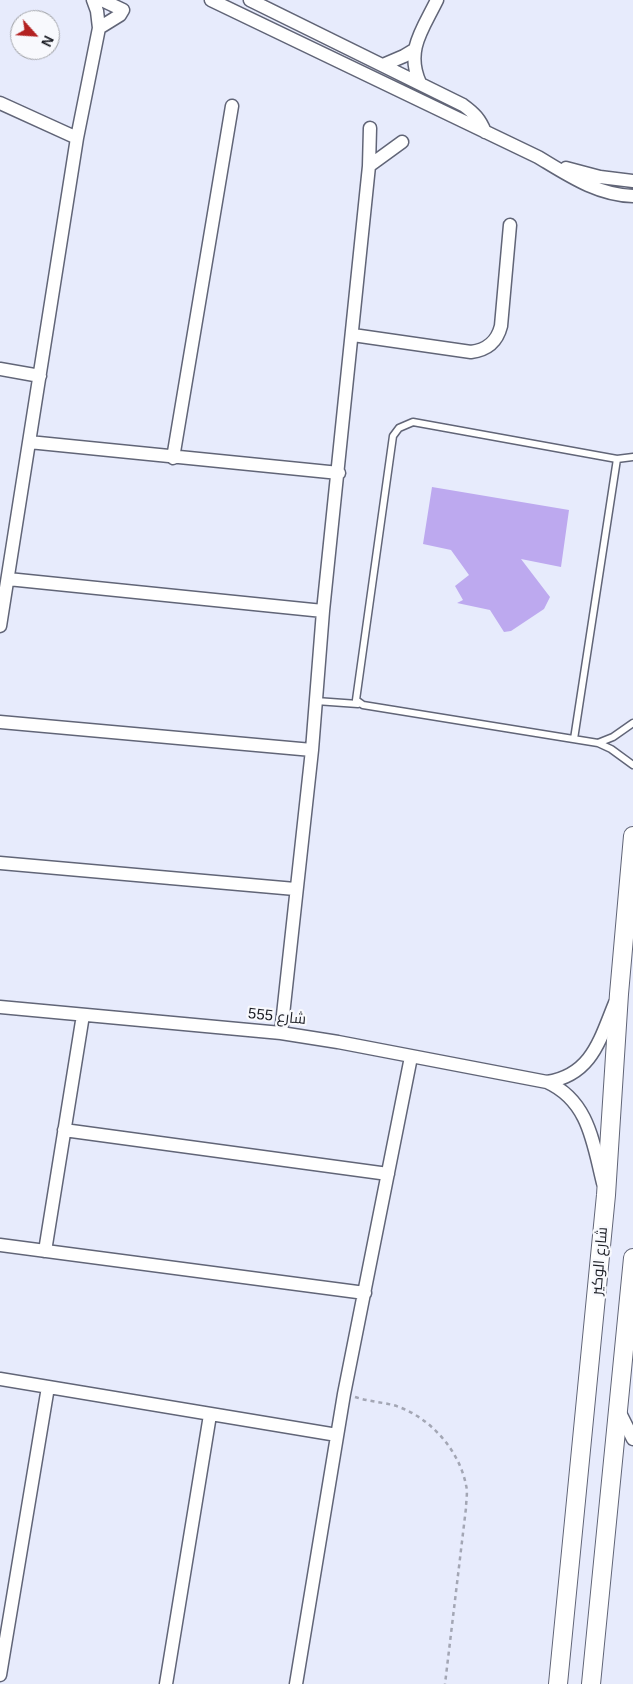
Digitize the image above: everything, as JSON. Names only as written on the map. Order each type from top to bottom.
[{"type":"main road","name":"شارع الوكير","points":[[558,1684],[606,1195],[620,986],[633,836]]},
{"type":"main road","points":[[591,1684],[633,1258]]},
{"type":"street","points":[[0,626],[77,138],[99,28],[99,17],[93,0]]},
{"type":"street","points":[[99,28],[120,15],[123,10],[102,0]]},
{"type":"street","points":[[211,0],[538,157],[593,188],[633,196]]},
{"type":"street","points":[[250,0],[420,82],[473,112],[481,122],[485,132]]},
{"type":"street","points":[[420,82],[413,61],[414,50],[437,0]]},
{"type":"street","points":[[278,33],[307,27]]},
{"type":"street","points":[[383,64],[414,50]]},
{"type":"street","points":[[0,103],[77,138]]},
{"type":"street","points":[[173,458],[232,106]]},
{"type":"street","points":[[281,1033],[295,889],[312,750],[324,611],[369,166],[370,128]]},
{"type":"street","points":[[369,166],[402,142]]},
{"type":"street","points":[[538,157],[592,175],[633,181]]},
{"type":"street","points":[[352,335],[471,352],[489,346],[502,326],[510,225]]},
{"type":"street","points":[[0,369],[40,376]]},
{"type":"street","points":[[29,442],[173,458],[339,473]]},
{"type":"street","points":[[8,579],[324,611]]},
{"type":"street","points":[[0,722],[312,750]]},
{"type":"street","points":[[0,863],[295,889]]},
{"type":"street","name":"شارع 555","points":[[547,1082],[567,1077],[589,1059],[620,986],[633,947]]},
{"type":"street","name":"شارع 555","points":[[0,1007],[281,1033],[547,1082],[572,1097],[583,1112],[606,1195]]},
{"type":"street","points":[[45,1251],[83,1015]]},
{"type":"street","points":[[296,1684],[344,1394],[366,1293],[412,1057]]},
{"type":"street","points":[[64,1130],[388,1174]]},
{"type":"street","points":[[0,1245],[366,1293]]},
{"type":"street","points":[[0,1379],[210,1415],[337,1434]]},
{"type":"street","points":[[0,1675],[48,1387]]},
{"type":"street","points":[[617,1406],[633,1438]]},
{"type":"street","points":[[166,1684],[210,1415]]},
{"type":"lane","points":[[358,704],[357,694],[393,436],[399,428],[412,422],[617,459],[633,457]]},
{"type":"lane","points":[[574,739],[617,459]]},
{"type":"lane","points":[[316,701],[358,704],[598,743],[611,749],[633,765]]},
{"type":"lane","points":[[598,743],[613,737],[633,723]]},
{"type":"path","points":[[344,1394],[394,1406],[414,1414],[438,1433],[448,1444],[460,1464],[466,1486],[466,1508],[445,1684]]},
{"type":"building","points":[[432,487],[569,510],[561,567],[521,559],[550,597],[544,609],[511,631],[504,632],[490,610],[457,603],[463,600],[455,586],[469,575],[451,550],[423,544]]}]
